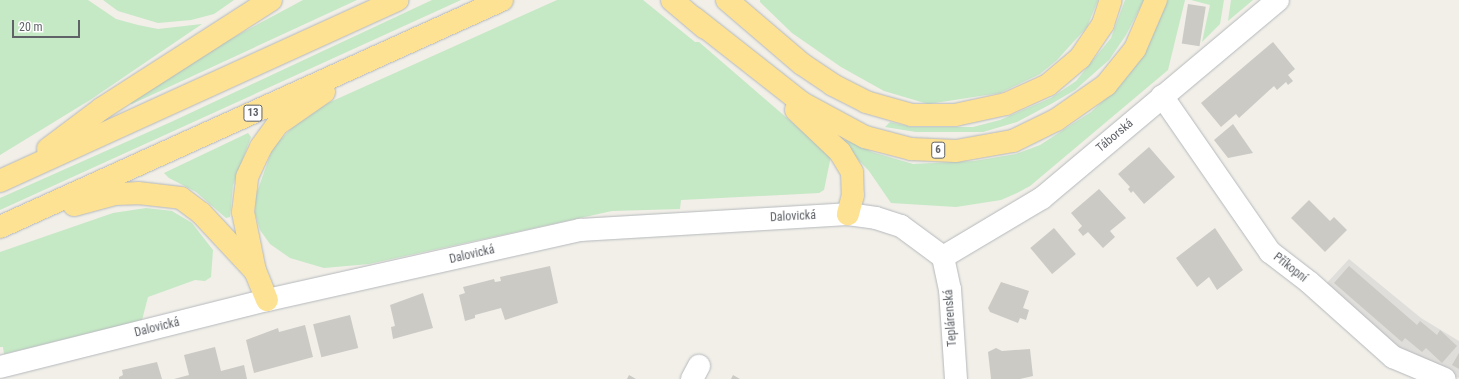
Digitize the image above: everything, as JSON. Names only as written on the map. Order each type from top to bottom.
[{"type":"highway","points":[[6,178],[102,109],[271,0]]},
{"type":"highway","points":[[6,178],[398,0]]},
{"type":"highway","name":"13","points":[[2,226],[502,0]]},
{"type":"highway","name":"6","points":[[672,0],[802,103],[865,137],[911,149],[956,151],[1013,141],[1056,120],[1106,86],[1135,49],[1156,0]]},
{"type":"highway","points":[[729,2],[802,64],[833,85],[866,102],[912,115],[955,115],[1006,104],[1048,85],[1080,58],[1103,24],[1111,0]]},
{"type":"highway","points":[[694,18],[840,152],[852,172],[853,194],[848,214]]},
{"type":"highway","points":[[267,300],[255,271],[243,212],[246,177],[261,147],[278,124],[381,55]]},
{"type":"highway","points":[[2,226],[115,194],[138,193],[181,198],[201,213],[255,271]]},
{"type":"street","name":"Táborská","points":[[943,257],[1042,198],[1278,0]]},
{"type":"street","name":"Příkopní","points":[[1162,96],[1270,252],[1309,282],[1393,357],[1444,379]]},
{"type":"street","name":"Dalovická","points":[[0,367],[267,300],[580,230],[848,214],[876,218],[901,226],[943,257]]},
{"type":"street","name":"Teplárenská","points":[[943,257],[950,288],[956,379]]},
{"type":"shaded area","points":[[1349,259],[1421,318],[1459,341],[1459,378],[1434,370],[1394,349],[1323,287]]},
{"type":"green space","points":[[0,0],[88,0],[116,19],[138,25],[158,29],[202,24],[90,100],[0,155]]},
{"type":"green space","points":[[103,0],[234,0],[214,14],[191,20],[158,23],[118,11]]},
{"type":"green space","points":[[303,0],[357,0],[132,104],[128,103],[223,43]]},
{"type":"green space","points":[[432,0],[461,0],[0,210],[0,198],[171,122]]},
{"type":"green space","points":[[557,0],[643,0],[695,42],[699,42],[831,156],[824,190],[819,193],[681,200],[680,209],[612,211],[369,264],[324,268],[290,258],[270,244],[260,230],[255,213],[256,195],[273,147],[292,128],[328,103]]},
{"type":"green space","points":[[760,0],[1098,0],[1087,27],[1057,60],[1040,74],[1000,93],[928,104],[884,91],[841,67],[792,33],[760,2]]},
{"type":"green space","points":[[1125,0],[1144,0],[1126,35],[1109,60],[1075,90],[1017,122],[983,132],[916,132],[885,127],[890,122],[911,127],[973,127],[1000,120],[1051,98],[1076,81],[1111,38]]},
{"type":"green space","points":[[1168,0],[1185,0],[1168,70],[1030,186],[1017,193],[1001,200],[956,207],[891,203],[869,171],[846,147],[844,140],[850,140],[872,152],[913,164],[974,161],[1016,154],[1040,145],[1091,112],[1120,86],[1144,55]]},
{"type":"green space","points":[[1191,0],[1224,0],[1220,24],[1202,42],[1210,5]]},
{"type":"green space","points":[[1231,0],[1253,0],[1228,21]]},
{"type":"green space","points":[[248,133],[251,137],[233,185],[230,217],[226,218],[196,192],[169,178],[164,173]]},
{"type":"green space","points":[[146,208],[172,211],[192,223],[213,250],[211,277],[205,281],[195,280],[148,297],[142,320],[4,354],[3,347],[0,347],[0,252],[113,213]]},
{"type":"building","points":[[1188,4],[1206,7],[1200,46],[1182,44]]},
{"type":"building","points":[[1273,42],[1295,69],[1288,75],[1293,81],[1288,85],[1286,82],[1277,90],[1274,86],[1239,118],[1236,114],[1221,127],[1201,103]]},
{"type":"building","points":[[1233,124],[1253,153],[1228,158],[1214,140]]},
{"type":"building","points":[[1149,147],[1175,177],[1144,204],[1133,191],[1131,193],[1128,189],[1130,187],[1118,174]]},
{"type":"building","points":[[1099,189],[1126,218],[1110,231],[1115,237],[1103,248],[1088,232],[1083,236],[1078,230],[1082,226],[1071,213]]},
{"type":"building","points":[[1309,200],[1330,221],[1334,217],[1347,230],[1325,252],[1291,218]]},
{"type":"building","points":[[1054,228],[1076,254],[1052,274],[1030,248]]},
{"type":"building","points":[[1215,228],[1243,270],[1217,290],[1209,277],[1197,287],[1176,258]]},
{"type":"building","points":[[550,266],[558,303],[505,320],[501,308],[475,315],[475,318],[465,321],[459,295],[465,293],[463,287],[494,279],[495,282],[501,281],[500,277]]},
{"type":"building","points":[[1349,266],[1417,325],[1420,321],[1437,335],[1440,330],[1457,346],[1442,363],[1426,348],[1422,352],[1405,338],[1402,342],[1334,283]]},
{"type":"building","points":[[1001,282],[1029,291],[1023,308],[1029,310],[1026,320],[1020,318],[1018,323],[990,312],[988,308]]},
{"type":"building","points":[[423,293],[433,328],[393,339],[391,327],[395,326],[390,305]]},
{"type":"building","points":[[350,315],[358,348],[321,357],[313,324]]},
{"type":"building","points":[[305,325],[313,357],[254,373],[246,340],[278,328],[279,332]]},
{"type":"building","points":[[215,347],[221,371],[244,365],[247,379],[174,379],[189,375],[184,355]]},
{"type":"building","points":[[996,348],[1002,351],[1030,349],[1033,376],[1020,379],[991,379],[988,352]]},
{"type":"building","points":[[1459,353],[1459,369],[1452,365]]},
{"type":"building","points":[[157,362],[162,379],[119,379],[119,377],[123,375],[122,370]]},
{"type":"building","points":[[629,375],[636,379],[627,379]]},
{"type":"building","points":[[733,375],[740,379],[731,379]]}]
